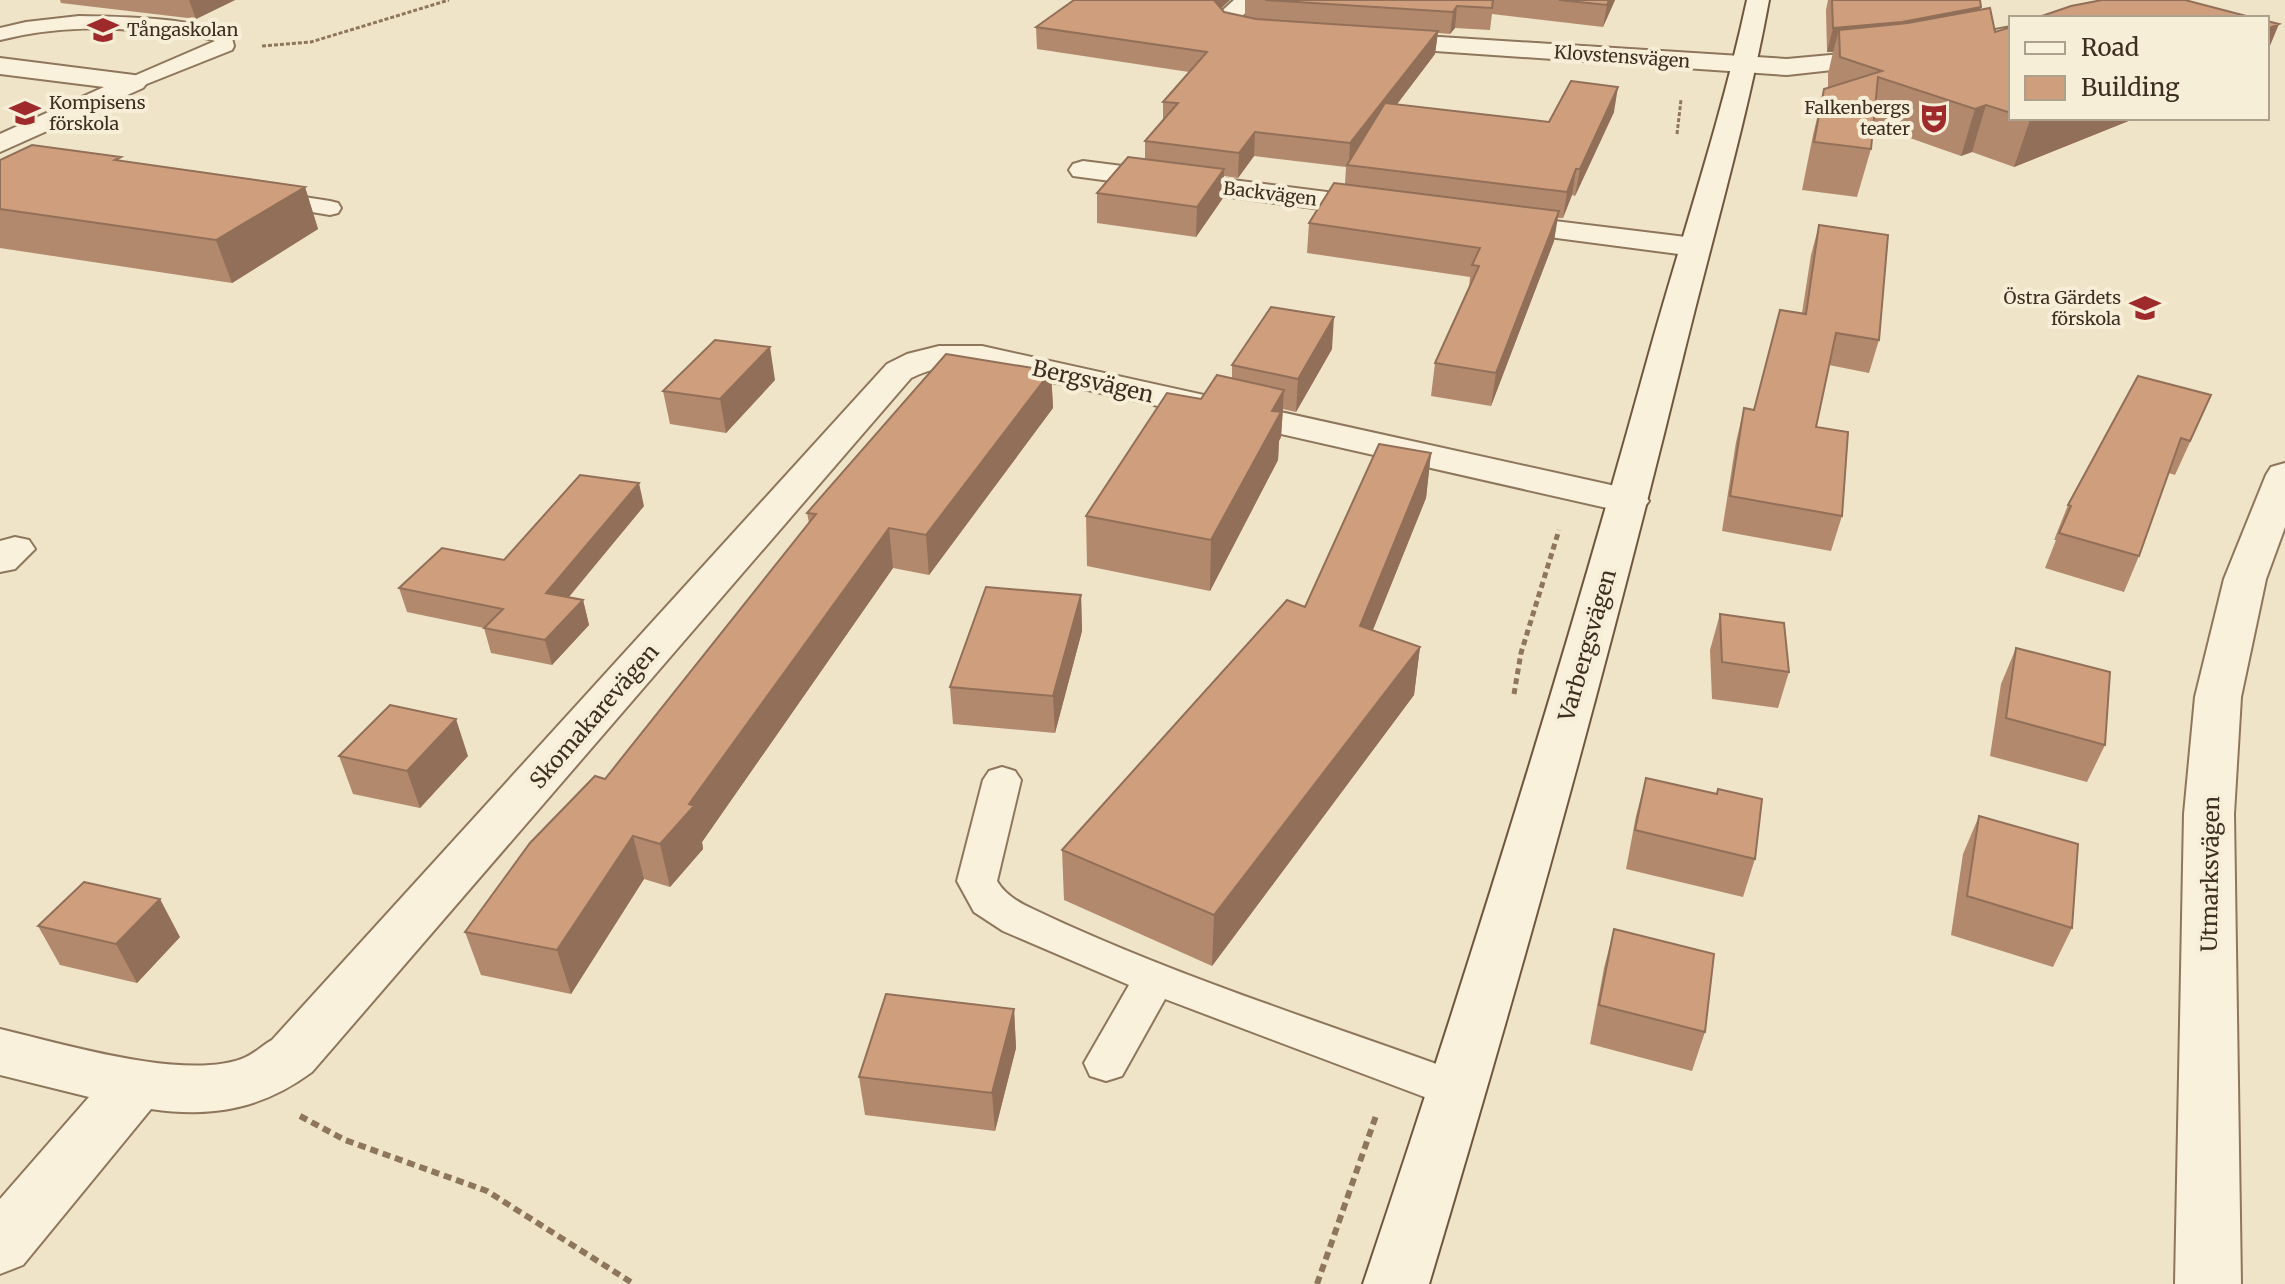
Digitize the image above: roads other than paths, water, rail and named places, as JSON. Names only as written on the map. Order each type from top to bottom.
[{"type":"street","points":[[1248,0],[1226,18],[1232,26],[1302,34]]},
{"type":"street","name":"Varbergsvägen","points":[[1396,1284],[1459,1091],[1629,501],[1694,247],[1746,66],[1758,0]]},
{"type":"street","name":"Klovstensvägen","points":[[1350,38],[1746,66],[1829,64],[1896,56],[2009,34]]},
{"type":"street","points":[[0,66],[134,83]]},
{"type":"street","points":[[5,154],[134,83]]},
{"type":"street","name":"Backvägen","points":[[1083,170],[1414,212]]},
{"type":"street","points":[[1477,220],[1694,247]]},
{"type":"street","name":"Bergsvägen","points":[[931,357],[982,356],[1629,501]]},
{"type":"street","name":"Skomakarevägen","points":[[0,1052],[179,1089],[219,1089],[257,1079],[292,1056],[899,371],[931,357]]},
{"type":"street","name":"Utmarksvägen","points":[[2208,1284],[2209,814],[2218,697],[2245,579],[2285,475]]},
{"type":"street","points":[[0,1245],[138,1082]]},
{"type":"lane","points":[[0,34],[49,22],[85,19],[211,33],[224,38],[225,46],[134,83]]},
{"type":"lane","points":[[236,194],[330,208]]},
{"type":"lane","points":[[1002,780],[977,881],[988,901],[1018,920],[1155,978],[1459,1091]]},
{"type":"lane","points":[[1106,1063],[1155,978]]},
{"type":"place","name":"Tångaskolan","points":[[103,30]]},
{"type":"place","name":"Kompisens förskola","points":[[25,113]]},
{"type":"place","name":"Falkenbergs teater","points":[[1934,118]]},
{"type":"place","name":"Östra Gärdets förskola","points":[[2145,308]]}]
